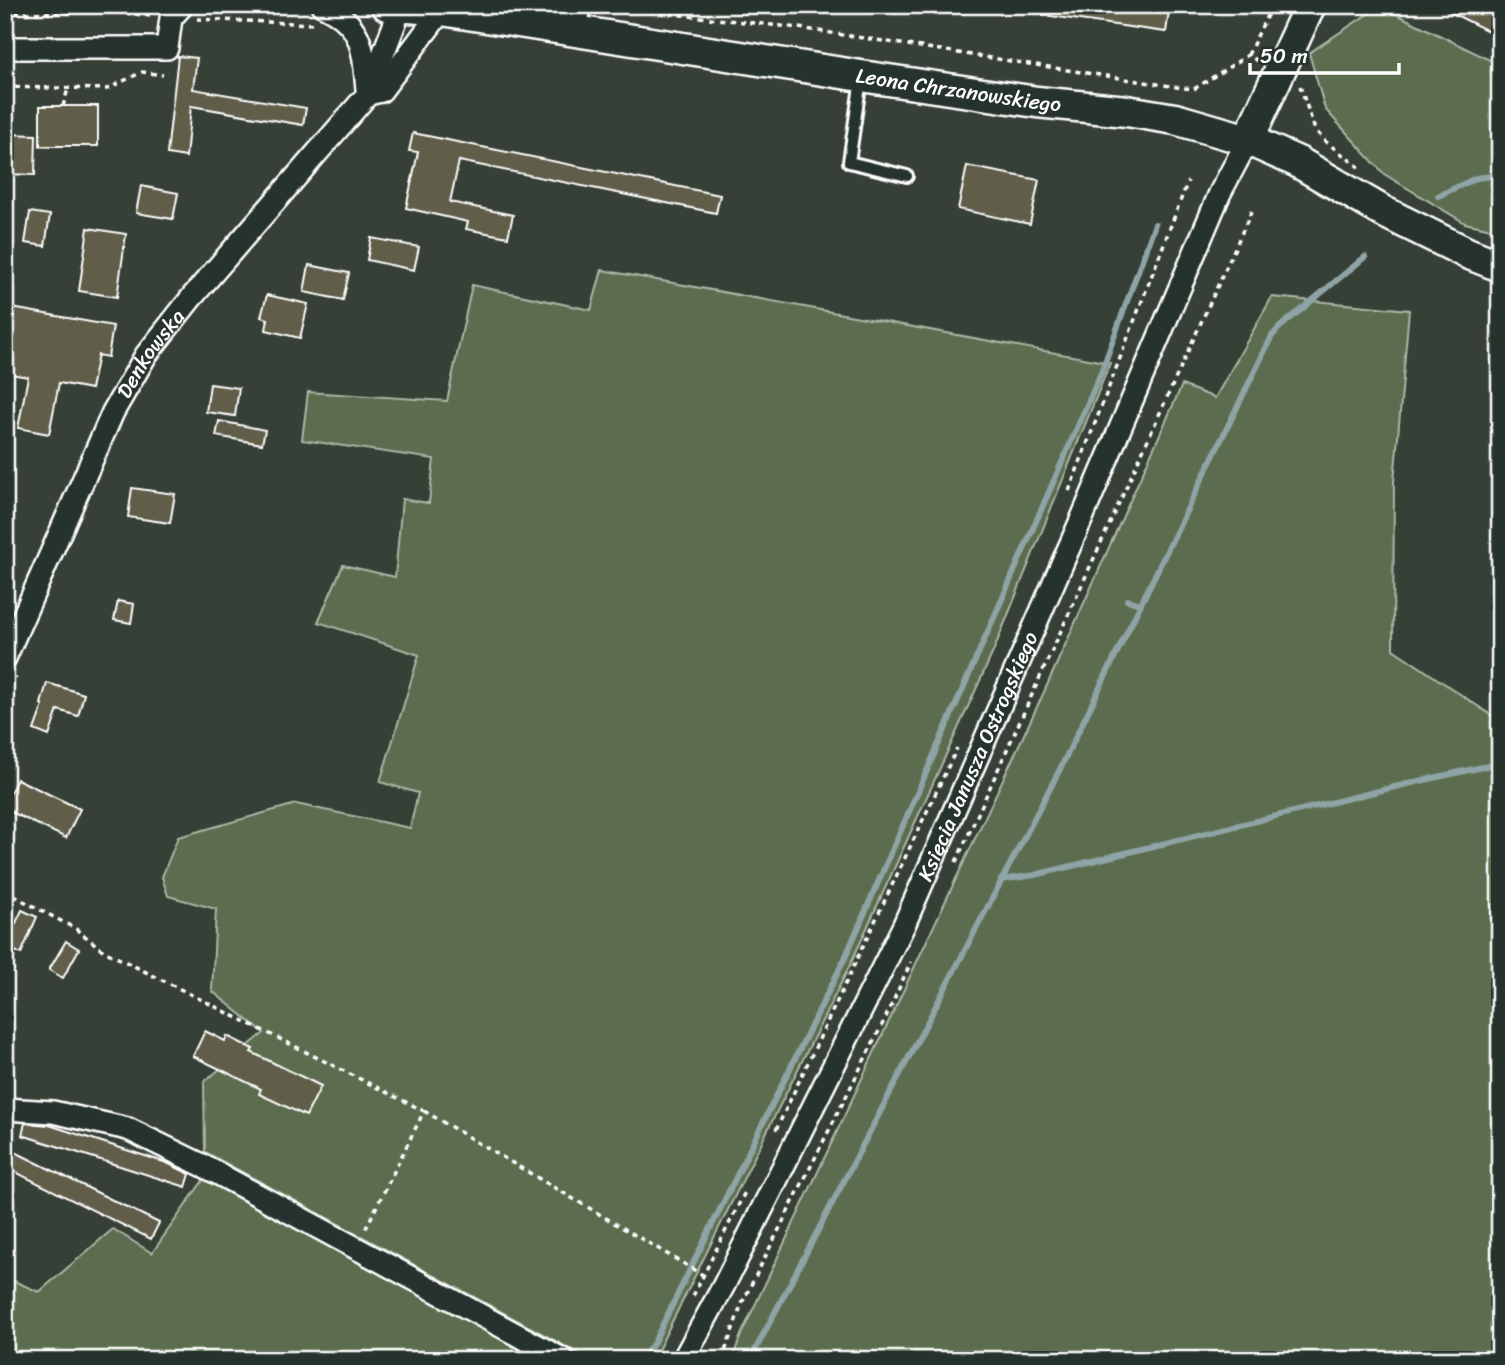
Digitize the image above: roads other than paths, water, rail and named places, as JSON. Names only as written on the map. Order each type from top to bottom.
[{"type":"street","points":[[1248,140],[1310,5]]},
{"type":"street","name":"Leona Chrzanowskiego","points":[[394,6],[581,14],[861,76],[1175,119],[1248,140],[1298,162],[1384,212],[1500,266]]},
{"type":"street","name":"Denkowska","points":[[11,667],[113,412],[139,366],[192,297],[368,94],[394,6]]},
{"type":"street","name":"Denkowska","points":[[368,94],[382,91],[442,10]]},
{"type":"street","points":[[5,48],[167,48],[177,12]]},
{"type":"street","points":[[321,15],[336,12],[357,35],[362,46],[368,94]]},
{"type":"street","name":"Księcia Janusza Ostrogskiego","points":[[684,1360],[904,925],[1082,518],[1220,193],[1248,140]]},
{"type":"street","points":[[5,1109],[53,1112],[128,1129],[202,1165],[565,1360]]},
{"type":"lane","points":[[861,76],[849,162],[908,176]]},
{"type":"waterway","points":[[1438,196],[1476,178],[1500,175]]},
{"type":"waterway","points":[[641,1360],[653,1344],[845,958],[1101,373],[1155,224]]},
{"type":"waterway","points":[[750,1360],[1059,771],[1272,336],[1365,257]]},
{"type":"waterway","points":[[1127,600],[1141,604]]},
{"type":"waterway","points":[[1001,880],[1035,875],[1500,763]]}]
